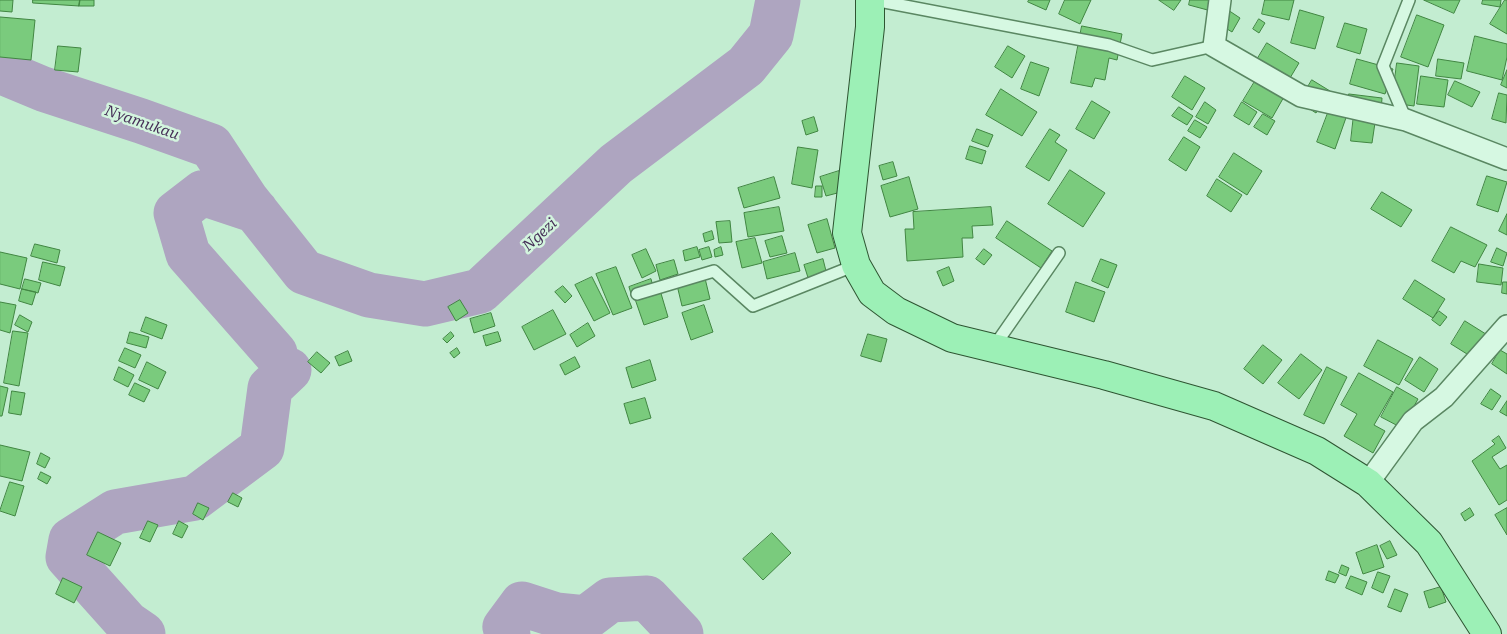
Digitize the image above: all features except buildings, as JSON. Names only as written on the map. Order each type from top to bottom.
[{"type":"main road","points":[[872,0],[847,233],[856,265],[872,293],[896,311],[952,338],[1104,375],[1214,406],[1317,451],[1368,483],[1429,544],[1487,634]]},
{"type":"street","points":[[1220,0],[1214,46],[1301,96],[1406,120],[1507,158]]},
{"type":"street","points":[[1368,483],[1413,421],[1444,397],[1507,326]]},
{"type":"lane","points":[[872,0],[1109,45],[1152,60],[1214,46]]},
{"type":"lane","points":[[1406,120],[1383,66],[1409,0]]},
{"type":"lane","points":[[993,348],[1059,253]]},
{"type":"lane","points":[[637,294],[714,271],[753,306],[856,265]]},
{"type":"waterway","name":"Ngezi","points":[[0,71],[43,89],[211,146],[246,199],[304,272],[369,295],[425,304],[480,291],[616,164],[746,66],[771,35],[778,0]]},
{"type":"waterway","points":[[256,211],[202,193],[176,213],[188,254],[275,353]]},
{"type":"waterway","points":[[143,634],[127,623],[68,557],[71,540],[115,512],[195,498],[262,448],[270,388],[289,370]]},
{"type":"waterway","points":[[508,634],[505,627],[522,604],[556,615],[586,618],[610,600],[647,598],[681,634]]},
{"type":"water label","name":"Nyamukau","points":[[142,123]]}]
